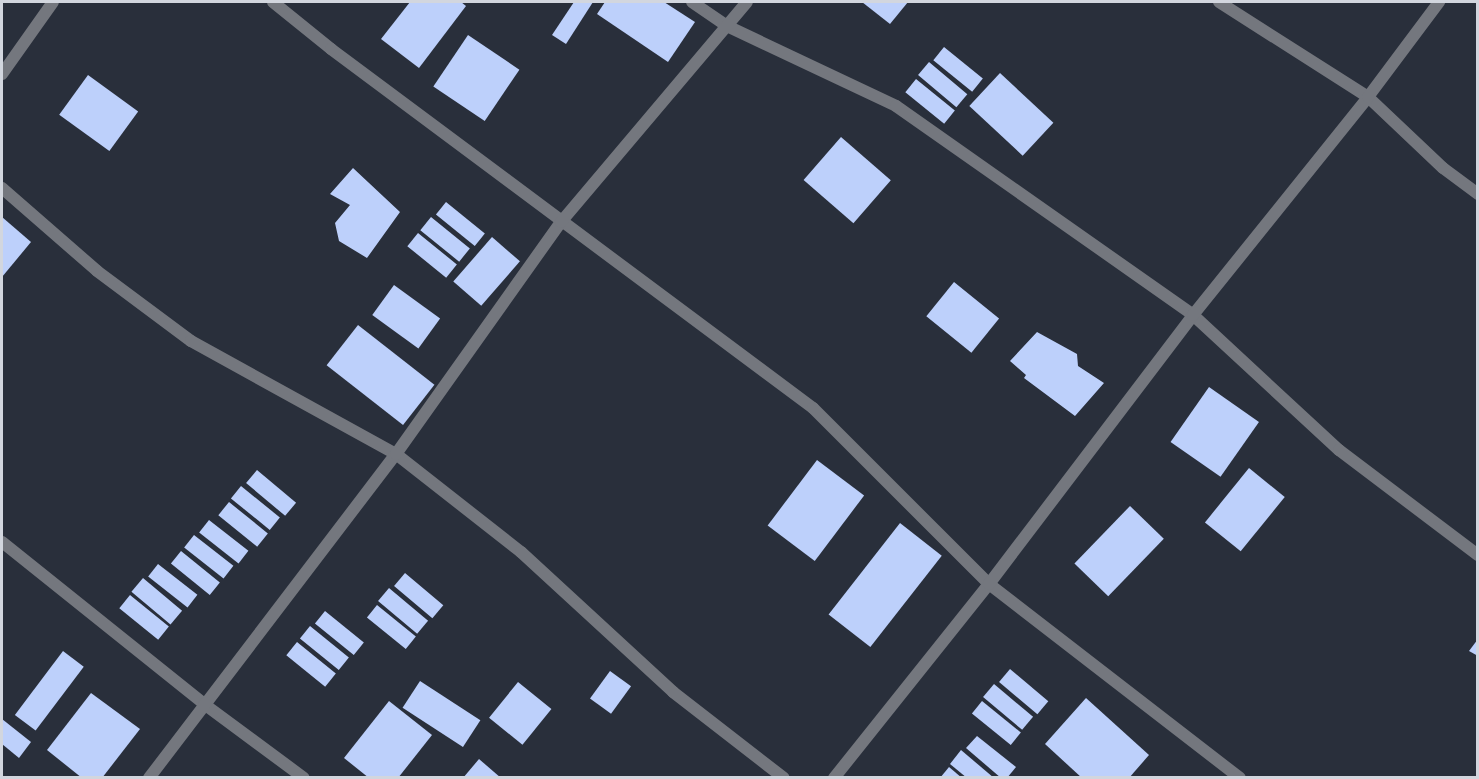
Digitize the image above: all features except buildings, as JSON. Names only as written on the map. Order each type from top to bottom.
[{"type":"street","points":[[2,74],[53,2]]},
{"type":"street","points":[[273,2],[340,56],[813,408],[989,585],[1240,777]]},
{"type":"street","points":[[692,2],[727,26],[896,106],[1193,315],[1339,450],[1478,555]]},
{"type":"street","points":[[149,777],[396,453],[561,222],[747,2]]},
{"type":"street","points":[[1219,2],[1368,97],[1443,168],[1478,194]]},
{"type":"street","points":[[834,777],[989,585],[1193,315],[1368,97],[1439,2]]},
{"type":"street","points":[[2,188],[98,271],[190,341],[396,453],[521,552],[673,692],[784,777]]},
{"type":"street","points":[[2,542],[204,704],[304,777]]}]
